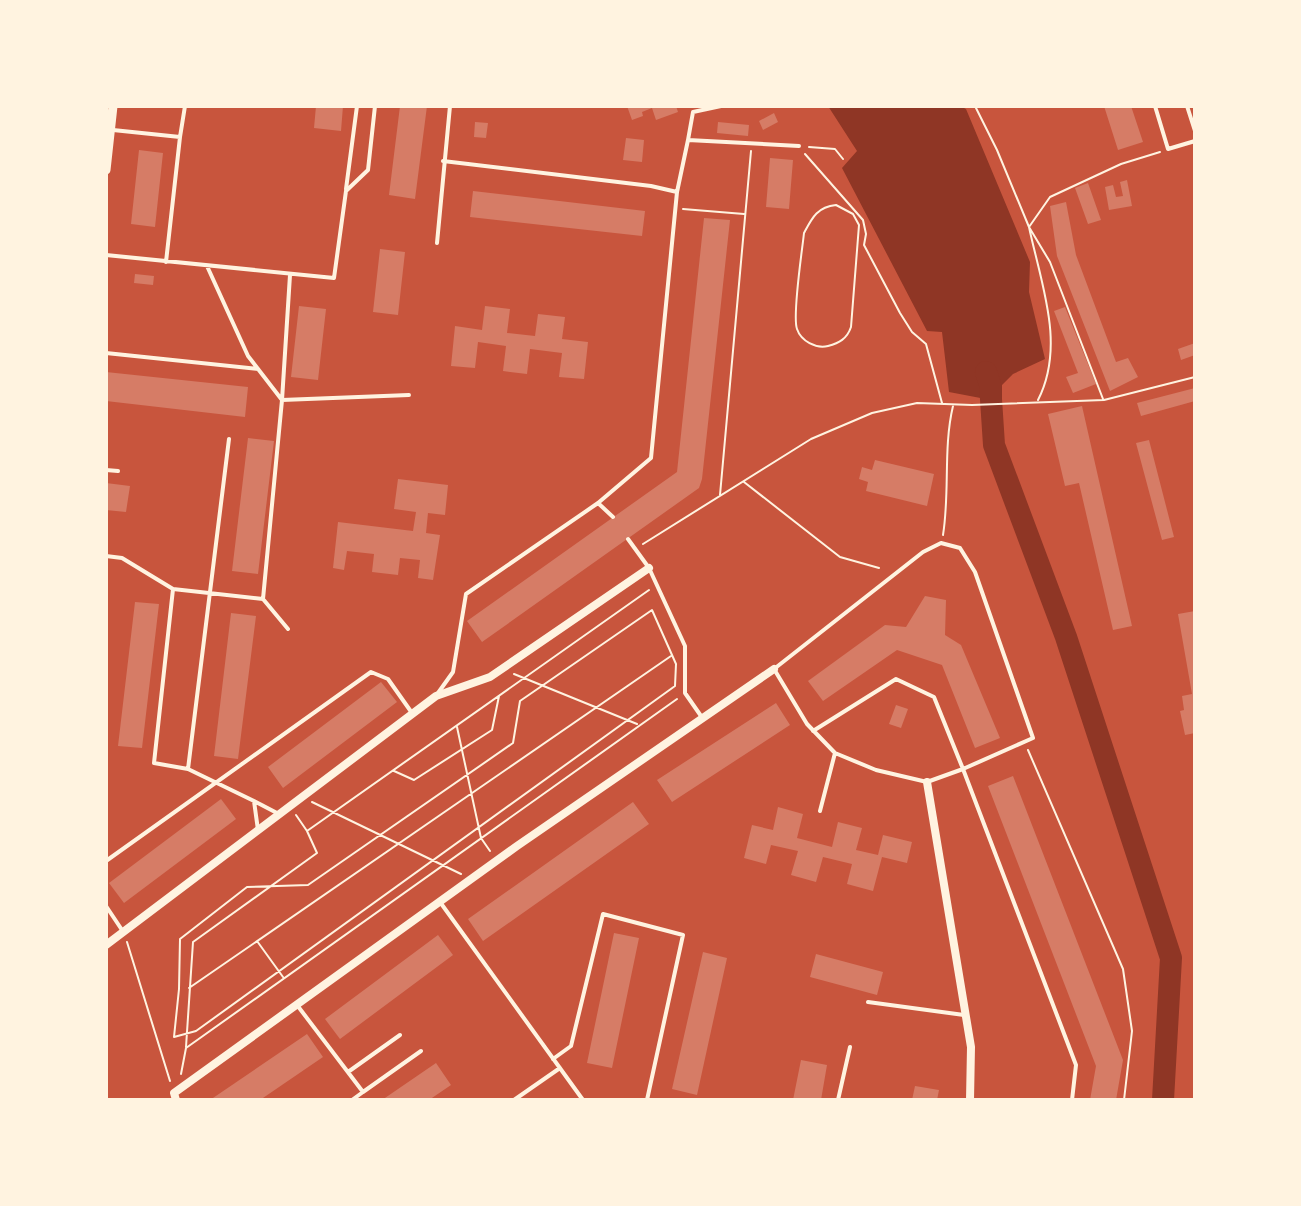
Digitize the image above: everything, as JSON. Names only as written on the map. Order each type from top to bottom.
[{"type":"street","points":[[106,170],[113,106]]},
{"type":"street","points":[[106,945],[436,696],[490,677],[649,568]]},
{"type":"street","points":[[175,1097],[471,879],[774,669]]},
{"type":"street","points":[[927,782],[971,1047],[970,1100]]},
{"type":"lane","points":[[166,262],[185,106]]},
{"type":"lane","points":[[106,255],[334,278],[357,106]]},
{"type":"lane","points":[[346,191],[368,170],[375,106]]},
{"type":"lane","points":[[437,243],[450,106]]},
{"type":"lane","points":[[436,696],[453,672],[466,594],[598,503],[651,458],[677,192],[693,112],[721,106]]},
{"type":"lane","points":[[1155,106],[1168,149],[1195,141]]},
{"type":"lane","points":[[1187,106],[1195,131]]},
{"type":"lane","points":[[110,130],[180,137]]},
{"type":"lane","points":[[688,140],[799,146]]},
{"type":"lane","points":[[443,161],[651,186],[677,192]]},
{"type":"lane","points":[[206,265],[248,356],[282,400]]},
{"type":"lane","points":[[263,599],[282,400],[290,275]]},
{"type":"lane","points":[[106,353],[258,369]]},
{"type":"lane","points":[[282,400],[409,395]]},
{"type":"lane","points":[[188,769],[229,439]]},
{"type":"lane","points":[[106,470],[118,471]]},
{"type":"lane","points":[[598,503],[613,517]]},
{"type":"lane","points":[[628,539],[649,568],[685,646],[685,693],[703,719]]},
{"type":"lane","points":[[941,543],[960,548],[975,572],[1033,738],[927,782],[876,770],[835,753],[813,731],[774,669],[923,552],[941,543]]},
{"type":"lane","points":[[106,556],[122,558],[173,589],[263,599],[288,629]]},
{"type":"lane","points":[[173,589],[154,763],[188,769],[281,815]]},
{"type":"lane","points":[[106,861],[371,672],[388,679],[413,714]]},
{"type":"lane","points":[[813,731],[896,679],[934,697],[1076,1065],[1072,1100]]},
{"type":"lane","points":[[820,811],[835,753]]},
{"type":"lane","points":[[254,801],[258,833]]},
{"type":"lane","points":[[440,902],[583,1100]]},
{"type":"lane","points":[[106,906],[124,932]]},
{"type":"lane","points":[[553,1059],[571,1046],[603,914],[683,935],[647,1100]]},
{"type":"lane","points":[[868,1002],[966,1016]]},
{"type":"lane","points":[[297,1005],[363,1092]]},
{"type":"lane","points":[[348,1072],[400,1035]]},
{"type":"lane","points":[[838,1100],[850,1047]]},
{"type":"lane","points":[[352,1100],[421,1051]]},
{"type":"lane","points":[[514,1100],[560,1068]]},
{"type":"lane","points":[[165,1100],[175,1097]]},
{"type":"path","points":[[975,106],[1029,227],[1050,262],[1104,400]]},
{"type":"path","points":[[719,496],[752,145]]},
{"type":"path","points":[[799,146],[835,149],[843,159]]},
{"type":"path","points":[[799,146],[863,220],[866,234],[864,245],[900,313],[912,332],[926,344],[943,405]]},
{"type":"path","points":[[1038,401],[1048,381],[1052,357],[1050,321],[1029,227],[1050,197],[1121,164],[1168,149]]},
{"type":"path","points":[[836,205],[853,214],[859,225],[851,327],[848,336],[822,347],[803,340],[795,326],[804,233],[816,213],[827,206],[836,205]]},
{"type":"path","points":[[677,209],[745,214]]},
{"type":"path","points":[[635,549],[811,439],[872,413],[917,403],[953,405],[1104,400],[1195,377]]},
{"type":"path","points":[[941,543],[948,471],[947,431],[953,405]]},
{"type":"path","points":[[743,481],[840,557],[879,568]]},
{"type":"path","points":[[307,831],[657,585]]},
{"type":"path","points":[[652,610],[672,655],[676,664],[675,686],[196,1031],[174,1037],[180,939],[247,887],[308,885],[513,743],[520,701],[652,610]]},
{"type":"path","points":[[189,988],[685,646]]},
{"type":"path","points":[[501,669],[640,725]]},
{"type":"path","points":[[186,1048],[685,693]]},
{"type":"path","points":[[393,770],[414,780],[492,730],[499,696]]},
{"type":"path","points":[[457,726],[481,838],[497,861]]},
{"type":"path","points":[[1024,742],[1123,969],[1132,1031],[1124,1100]]},
{"type":"path","points":[[303,798],[471,879]]},
{"type":"path","points":[[182,1074],[193,942],[317,853],[291,808]]},
{"type":"path","points":[[124,932],[175,1097]]},
{"type":"path","points":[[257,941],[284,978]]},
{"type":"shaded area","points":[[828,106],[960,106],[966,109],[1030,262],[1029,292],[1045,359],[1013,374],[1002,385],[1002,399],[991,400],[949,392],[942,332],[927,331],[842,168],[857,151]]},
{"type":"building","points":[[316,106],[343,106],[341,131],[314,128]]},
{"type":"building","points":[[400,106],[427,106],[415,199],[389,195]]},
{"type":"building","points":[[627,106],[676,106],[678,112],[656,120],[652,108],[632,120]]},
{"type":"building","points":[[1104,106],[1131,106],[1143,142],[1118,150]]},
{"type":"building","points":[[774,113],[778,122],[763,130],[759,121]]},
{"type":"building","points":[[475,122],[488,123],[486,138],[474,137]]},
{"type":"building","points":[[718,122],[749,125],[748,136],[717,133]]},
{"type":"building","points":[[626,138],[644,140],[642,162],[623,160]]},
{"type":"building","points":[[139,150],[163,153],[155,227],[131,224]]},
{"type":"building","points":[[770,158],[793,160],[789,209],[766,207]]},
{"type":"building","points":[[1127,180],[1132,206],[1109,210],[1105,187],[1113,185],[1116,197],[1123,196],[1120,182]]},
{"type":"building","points":[[1088,183],[1101,220],[1088,224],[1075,188]]},
{"type":"building","points":[[473,191],[645,211],[642,236],[470,217]]},
{"type":"building","points":[[1066,202],[1076,255],[1116,362],[1128,358],[1138,377],[1110,391],[1057,256],[1050,206]]},
{"type":"building","points":[[704,218],[730,220],[699,488],[482,642],[467,621],[677,472]]},
{"type":"building","points":[[380,249],[405,252],[398,315],[373,312]]},
{"type":"building","points":[[135,274],[154,276],[153,285],[134,283]]},
{"type":"building","points":[[299,306],[326,309],[318,380],[291,377]]},
{"type":"building","points":[[485,306],[510,309],[507,333],[535,336],[538,314],[565,317],[562,339],[588,342],[584,379],[559,377],[562,353],[530,349],[527,374],[503,371],[506,346],[478,342],[475,368],[451,366],[455,326],[482,330]]},
{"type":"building","points":[[1065,307],[1096,384],[1073,393],[1066,377],[1078,373],[1054,311]]},
{"type":"building","points":[[1195,343],[1195,355],[1181,360],[1178,349]]},
{"type":"building","points":[[106,372],[248,387],[245,417],[106,401]]},
{"type":"building","points":[[1195,388],[1195,401],[1141,416],[1137,403]]},
{"type":"building","points":[[1082,406],[1132,626],[1113,630],[1079,483],[1065,486],[1048,414]]},
{"type":"building","points":[[248,438],[274,441],[258,574],[232,571]]},
{"type":"building","points":[[1149,440],[1174,537],[1162,540],[1136,443]]},
{"type":"building","points":[[875,460],[934,474],[927,506],[866,491],[868,482],[859,479],[862,467],[872,470]]},
{"type":"building","points":[[398,479],[448,485],[445,515],[428,513],[426,533],[440,535],[433,580],[418,578],[420,560],[400,558],[398,575],[372,572],[374,554],[347,551],[344,570],[333,568],[338,522],[413,531],[416,512],[394,509]]},
{"type":"building","points":[[106,483],[130,486],[126,512],[106,510]]},
{"type":"building","points":[[925,596],[946,600],[945,635],[961,645],[1000,738],[975,748],[942,665],[897,650],[823,701],[808,681],[885,625],[906,627]]},
{"type":"building","points":[[135,602],[159,604],[142,748],[118,746]]},
{"type":"building","points":[[1195,611],[1195,733],[1185,735],[1180,711],[1184,710],[1182,696],[1192,694],[1178,614]]},
{"type":"building","points":[[231,613],[256,616],[238,759],[214,756]]},
{"type":"building","points":[[381,682],[397,702],[283,788],[268,767]]},
{"type":"building","points":[[776,703],[790,725],[672,802],[657,780]]},
{"type":"building","points":[[896,705],[908,709],[901,728],[889,724]]},
{"type":"building","points":[[1013,776],[1123,1060],[1116,1100],[1090,1100],[1096,1066],[988,786]]},
{"type":"building","points":[[221,799],[236,819],[124,903],[109,883]]},
{"type":"building","points":[[633,802],[649,824],[483,941],[468,919]]},
{"type":"building","points":[[778,807],[803,814],[797,838],[832,847],[838,822],[862,828],[856,850],[878,855],[883,835],[912,842],[907,863],[882,857],[873,891],[847,884],[852,864],[823,857],[816,882],[791,875],[798,851],[771,845],[766,864],[744,858],[752,825],[773,830]]},
{"type":"building","points":[[614,933],[639,938],[612,1068],[587,1063]]},
{"type":"building","points":[[438,935],[453,955],[340,1039],[325,1019]]},
{"type":"building","points":[[703,952],[727,958],[697,1095],[672,1089]]},
{"type":"building","points":[[816,954],[883,972],[877,995],[810,977]]},
{"type":"building","points":[[307,1034],[323,1057],[260,1100],[210,1100]]},
{"type":"building","points":[[801,1060],[827,1065],[821,1100],[793,1100]]},
{"type":"building","points":[[436,1063],[451,1085],[429,1100],[382,1100]]},
{"type":"building","points":[[915,1086],[939,1090],[937,1100],[912,1100]]},
{"type":"waterway","points":[[986,372],[990,384],[994,445],[1066,637],[1171,958],[1163,1100]]}]
